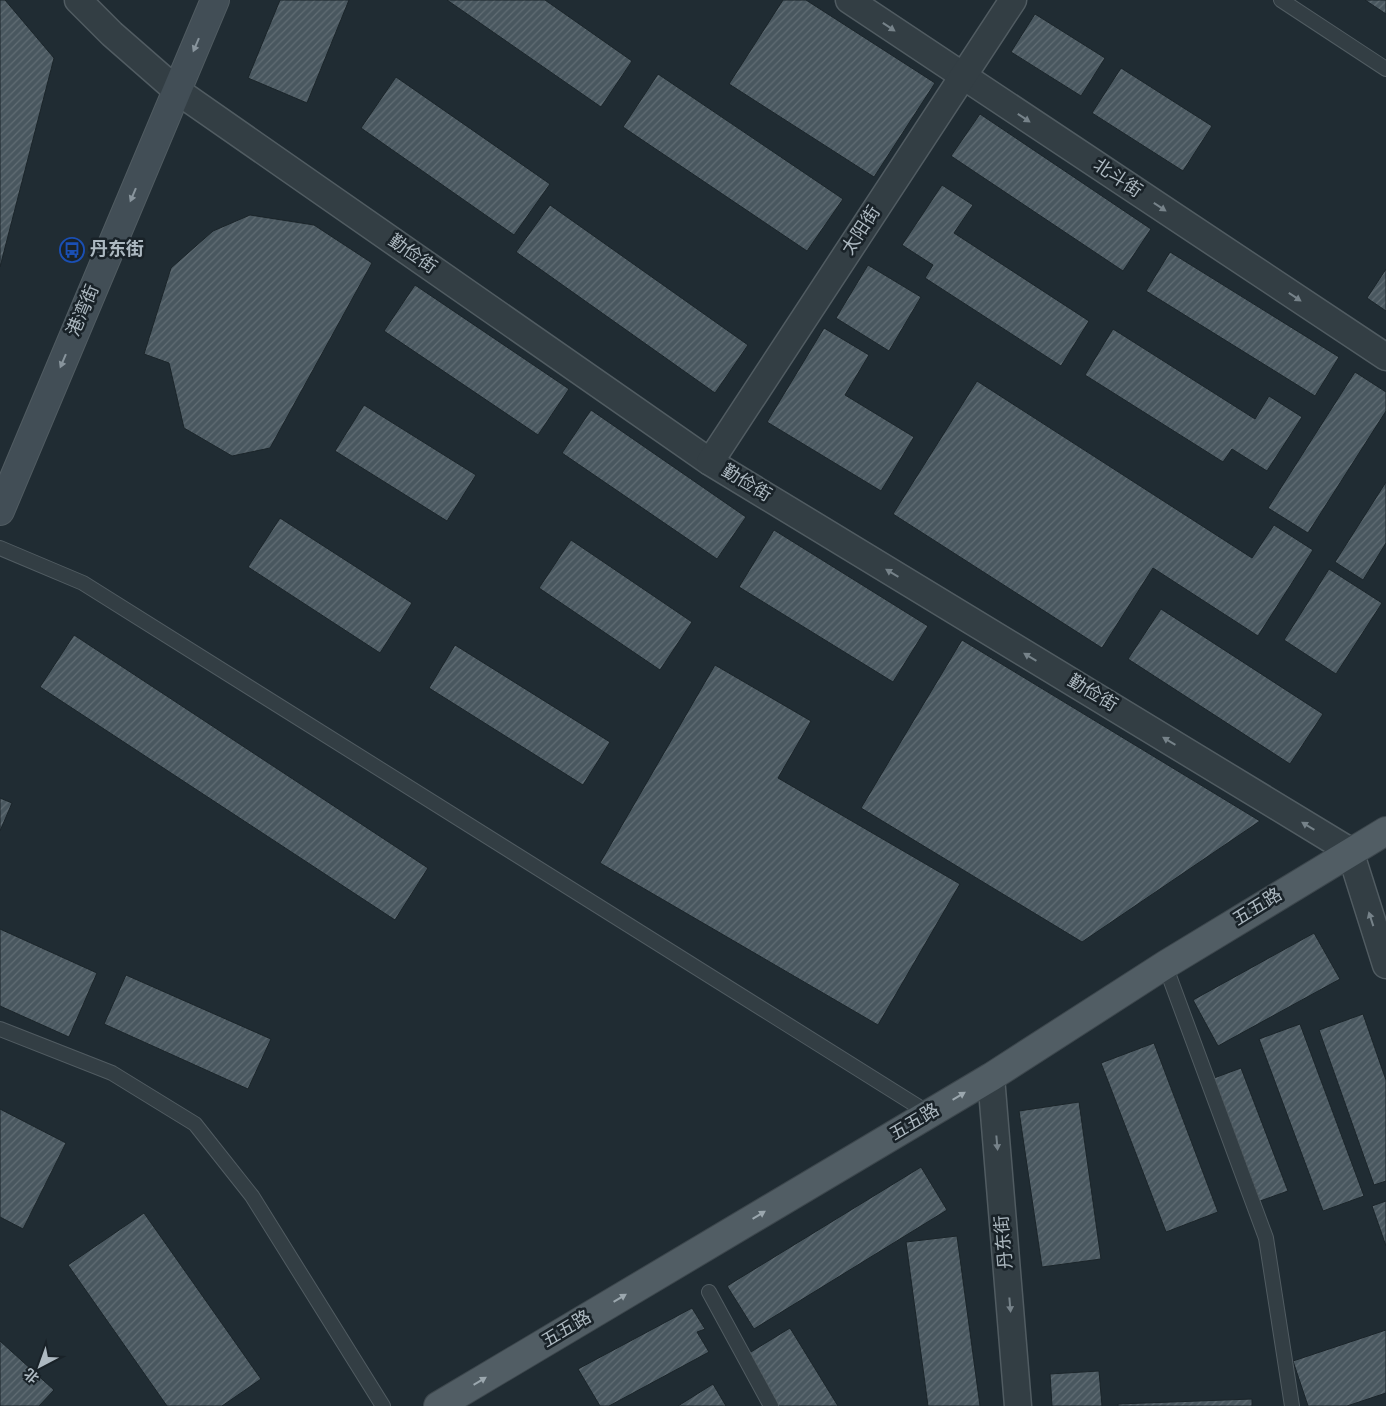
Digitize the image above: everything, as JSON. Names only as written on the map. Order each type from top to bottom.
[{"type":"main road","name":"港湾街","points":[[0,511],[214,0]]},
{"type":"main road","name":"五五路","points":[[438,1406],[930,1114],[1165,965],[1350,851],[1386,831]]},
{"type":"street","name":"勤俭街","points":[[78,0],[112,34],[176,90],[710,462],[1350,851]]},
{"type":"street","name":"北斗街","points":[[849,0],[1386,357]]},
{"type":"street","name":"太阳街","points":[[710,462],[1013,0]]},
{"type":"street","points":[[1350,851],[1386,965]]},
{"type":"street","name":"丹东街","points":[[991,1077],[1018,1406]]},
{"type":"lane","points":[[1281,0],[1386,69]]},
{"type":"lane","points":[[0,548],[83,583],[930,1114]]},
{"type":"lane","points":[[1165,965],[1266,1238],[1292,1406]]},
{"type":"lane","points":[[0,1029],[112,1073],[195,1124],[252,1196],[383,1406]]},
{"type":"lane","points":[[709,1292],[771,1406]]},
{"type":"building","points":[[0,0],[5,0],[54,58],[0,267]]},
{"type":"building","points":[[280,0],[349,0],[307,103],[248,78]]},
{"type":"building","points":[[447,0],[545,0],[632,61],[601,107]]},
{"type":"building","points":[[783,0],[806,0],[935,83],[874,177],[729,84]]},
{"type":"building","points":[[1365,0],[1386,0],[1386,14]]},
{"type":"building","points":[[1035,14],[1105,58],[1081,96],[1011,52]]},
{"type":"building","points":[[1121,68],[1212,126],[1183,171],[1092,113]]},
{"type":"building","points":[[658,74],[843,199],[807,251],[623,127]]},
{"type":"building","points":[[396,77],[550,184],[514,235],[361,128]]},
{"type":"building","points":[[980,114],[1151,229],[1123,271],[951,156]]},
{"type":"building","points":[[942,185],[973,205],[954,233],[1089,321],[1061,366],[925,278],[933,265],[902,245]]},
{"type":"building","points":[[550,205],[748,345],[715,393],[516,252]]},
{"type":"building","points":[[250,215],[314,225],[372,263],[270,448],[232,456],[184,428],[169,363],[144,354],[171,268],[213,231]]},
{"type":"building","points":[[1170,252],[1339,357],[1315,396],[1146,291]]},
{"type":"building","points":[[868,265],[921,297],[889,351],[836,318]]},
{"type":"building","points":[[1386,269],[1386,311],[1367,298]]},
{"type":"building","points":[[415,285],[569,389],[538,435],[384,331]]},
{"type":"building","points":[[824,328],[869,355],[845,395],[914,437],[881,491],[767,422]]},
{"type":"building","points":[[1113,329],[1255,419],[1269,396],[1302,417],[1267,471],[1232,449],[1223,462],[1085,375]]},
{"type":"building","points":[[1355,372],[1386,392],[1386,411],[1308,533],[1268,508]]},
{"type":"building","points":[[977,381],[1252,558],[1274,525],[1313,550],[1258,636],[1153,568],[1102,648],[893,514]]},
{"type":"building","points":[[364,405],[476,475],[447,521],[335,451]]},
{"type":"building","points":[[591,410],[746,517],[717,559],[562,453]]},
{"type":"building","points":[[1386,482],[1386,543],[1363,580],[1335,562]]},
{"type":"building","points":[[280,518],[412,603],[380,653],[248,567]]},
{"type":"building","points":[[774,530],[928,626],[893,682],[739,587]]},
{"type":"building","points":[[571,540],[692,622],[660,670],[539,588]]},
{"type":"building","points":[[1329,569],[1382,603],[1336,674],[1284,640]]},
{"type":"building","points":[[1161,609],[1323,714],[1290,764],[1128,659]]},
{"type":"building","points":[[74,635],[428,868],[395,920],[40,687]]},
{"type":"building","points":[[962,640],[1260,821],[1082,942],[861,808]]},
{"type":"building","points":[[455,645],[610,742],[583,785],[429,688]]},
{"type":"building","points":[[715,665],[811,721],[778,778],[960,884],[878,1025],[600,863]]},
{"type":"building","points":[[0,798],[12,803],[0,831]]},
{"type":"building","points":[[0,929],[97,973],[69,1037],[0,1006]]},
{"type":"building","points":[[1314,933],[1340,979],[1218,1046],[1193,1000]]},
{"type":"building","points":[[126,975],[271,1039],[248,1089],[104,1024]]},
{"type":"building","points":[[1363,1014],[1386,1080],[1386,1181],[1374,1185],[1319,1030]]},
{"type":"building","points":[[1300,1024],[1364,1196],[1323,1211],[1259,1039]]},
{"type":"building","points":[[1154,1043],[1218,1212],[1166,1232],[1101,1063]]},
{"type":"building","points":[[1241,1068],[1288,1191],[1260,1201],[1214,1078]]},
{"type":"building","points":[[1079,1102],[1101,1259],[1042,1267],[1019,1111]]},
{"type":"building","points":[[0,1109],[66,1143],[23,1229],[0,1217]]},
{"type":"building","points":[[921,1167],[947,1210],[754,1329],[727,1286]]},
{"type":"building","points":[[1386,1201],[1386,1246],[1372,1206]]},
{"type":"building","points":[[144,1213],[261,1379],[222,1406],[167,1406],[68,1265]]},
{"type":"building","points":[[957,1236],[980,1406],[928,1406],[906,1242]]},
{"type":"building","points":[[692,1308],[705,1329],[697,1332],[709,1352],[609,1406],[600,1406],[578,1369]]},
{"type":"building","points":[[790,1328],[838,1406],[778,1406],[746,1355]]},
{"type":"building","points":[[1386,1330],[1386,1393],[1347,1406],[1308,1406],[1293,1361]]},
{"type":"building","points":[[0,1341],[54,1390],[39,1406],[0,1406]]},
{"type":"building","points":[[1099,1371],[1102,1406],[1052,1406],[1050,1374]]},
{"type":"building","points":[[713,1384],[726,1406],[678,1406]]},
{"type":"building","points":[[1252,1399],[1252,1406],[1118,1406],[1118,1404]]},
{"type":"place","name":"丹东街","points":[[72,250]]}]
